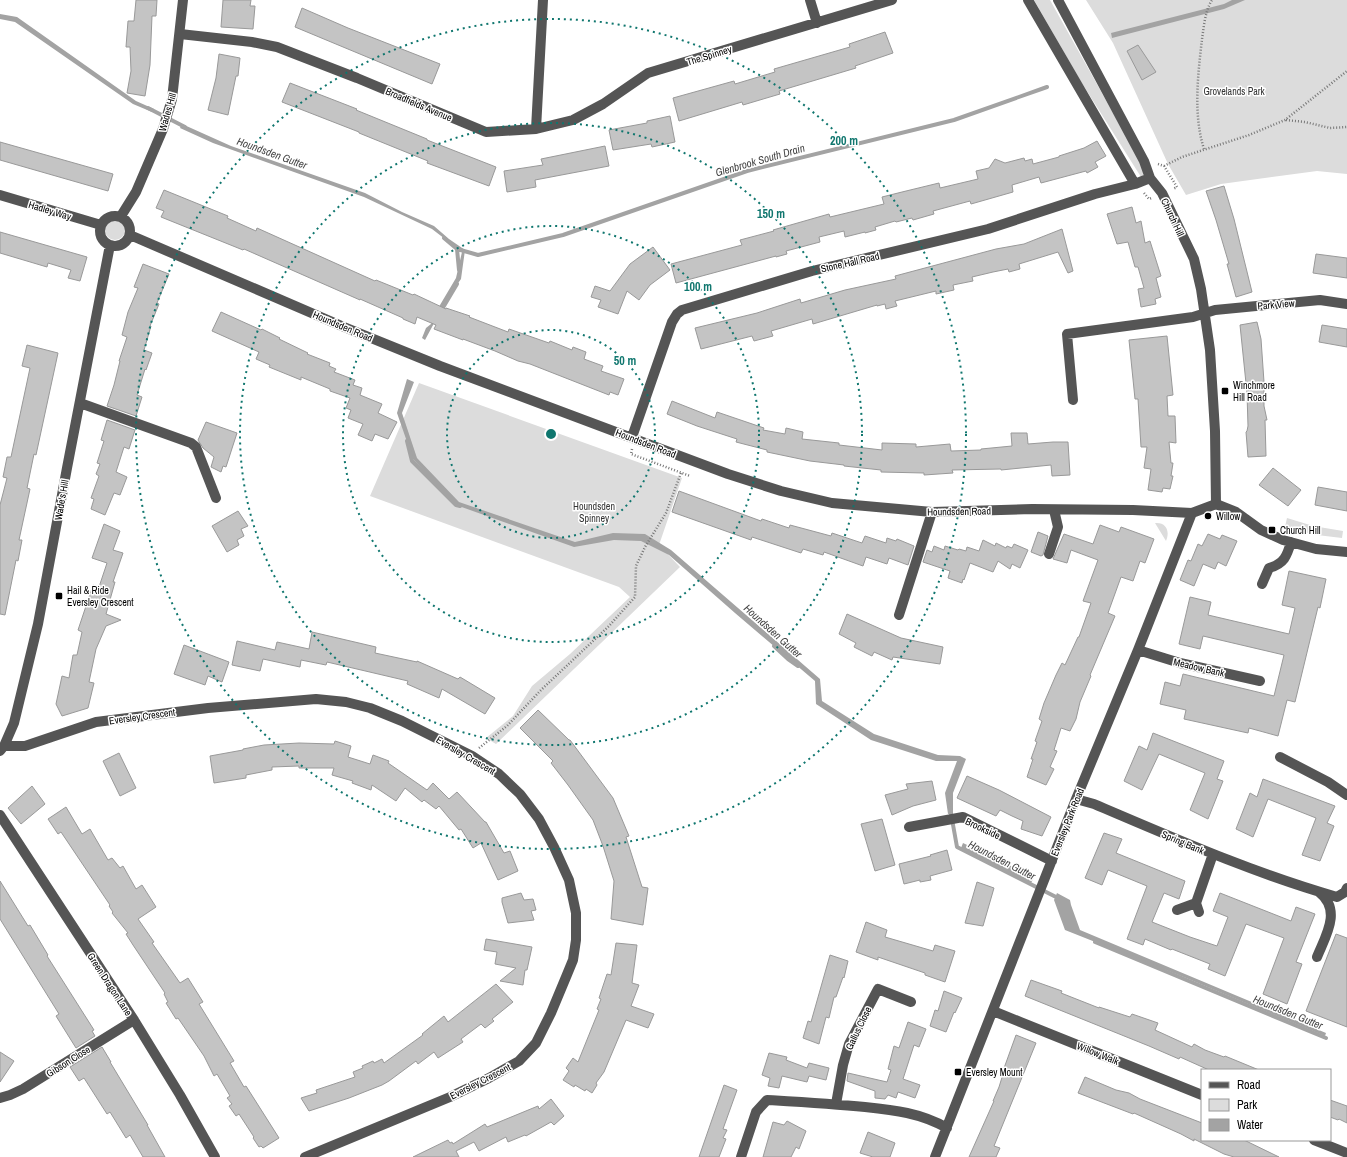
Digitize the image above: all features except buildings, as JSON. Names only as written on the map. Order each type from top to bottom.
[{"type":"street","name":"Wades Hill","points":[[121,216],[136,192],[163,129],[172,99],[183,0]]},
{"type":"street","points":[[536,129],[543,0]]},
{"type":"street","points":[[810,0],[817,23]]},
{"type":"street","name":"The Spinney","points":[[536,129],[574,120],[603,104],[648,73],[892,0]]},
{"type":"street","points":[[1028,0],[1138,187]]},
{"type":"street","name":"Church Hill","points":[[1058,0],[1144,160],[1150,178],[1162,194],[1194,259],[1201,289],[1210,350],[1215,431],[1216,504]]},
{"type":"street","name":"Broadfields Avenue","points":[[180,34],[252,42],[277,47],[357,78],[486,132],[536,129]]},
{"type":"street","name":"Stone Hall Road","points":[[633,441],[672,322],[677,314],[682,310],[812,271],[988,229],[1095,194],[1138,187],[1150,178]]},
{"type":"street","name":"Hadley Way","points":[[0,194],[101,225]]},
{"type":"street","points":[[110,216],[121,216],[128,224],[130,235],[122,244],[110,246],[104,242],[101,237],[101,225],[104,220],[110,216]]},
{"type":"street","name":"Houndsden Road","points":[[130,235],[366,336],[454,371],[633,441],[781,491],[832,503],[932,512],[1133,510],[1192,513]]},
{"type":"street","name":"Wade's Hill","points":[[2,748],[14,723],[38,624],[110,246]]},
{"type":"street","name":"Park View","points":[[1073,400],[1067,334],[1193,317],[1215,310],[1320,300],[1347,304]]},
{"type":"street","points":[[80,403],[191,443],[196,447],[216,498]]},
{"type":"street","points":[[1192,513],[1216,504],[1236,512],[1261,530],[1278,538],[1316,549],[1347,552]]},
{"type":"street","points":[[1049,554],[1058,527],[1054,510]]},
{"type":"street","points":[[899,615],[932,512]]},
{"type":"street","name":"Eversley Park Road","points":[[935,1157],[1076,799],[1138,650],[1192,513]]},
{"type":"street","points":[[1262,584],[1269,568],[1283,562],[1291,542]]},
{"type":"street","name":"Meadow Bank","points":[[1138,650],[1180,663],[1260,681]]},
{"type":"street","name":"Eversley Crescent","points":[[2,748],[25,746],[96,722],[208,708],[316,699],[346,702],[370,708],[402,720],[472,756],[499,774],[520,794],[539,819],[569,880],[576,913],[576,940],[573,960],[551,1013],[536,1043],[519,1061],[450,1097],[305,1157]]},
{"type":"street","points":[[1280,757],[1328,782],[1347,795]]},
{"type":"street","name":"Spring Bank","points":[[1076,799],[1094,804],[1214,854],[1291,883],[1337,897],[1345,892],[1347,888]]},
{"type":"street","name":"Green Dragon Lane","points":[[0,815],[134,1020],[180,1095],[215,1157]]},
{"type":"street","name":"Brookside","points":[[909,827],[963,817],[1052,861]]},
{"type":"street","points":[[1176,910],[1197,908],[1214,854]]},
{"type":"street","points":[[1317,891],[1328,901],[1331,919],[1318,957]]},
{"type":"street","name":"Gallus Close","points":[[836,1104],[843,1065],[849,1044],[878,989],[911,1002]]},
{"type":"street","name":"Willow Walk","points":[[993,1011],[1201,1095]]},
{"type":"street","name":"Gibson Close","points":[[0,1098],[23,1089],[134,1020]]},
{"type":"street","points":[[741,1157],[756,1112],[766,1100],[836,1104],[904,1112],[930,1119],[947,1128]]},
{"type":"street","points":[[1317,1141],[1347,1153]]},
{"type":"path","points":[[1204,149],[1201,139],[1198,115],[1198,100],[1205,20],[1212,0]]},
{"type":"path","points":[[1177,187],[1164,166],[1182,157],[1249,135],[1285,120],[1347,71]]},
{"type":"path","points":[[1285,120],[1305,122],[1330,128],[1347,127]]},
{"type":"path","points":[[1138,187],[1149,199]]},
{"type":"path","points":[[633,441],[631,454],[690,476]]},
{"type":"path","points":[[472,756],[477,750],[507,726],[541,690],[609,626],[635,598],[636,566],[666,513],[681,473]]},
{"type":"green space","points":[[1034,0],[1050,0],[1146,172],[1141,177],[1080,80]]},
{"type":"green space","name":"Grovelands Park","points":[[1086,0],[1347,0],[1347,174],[1317,171],[1221,184],[1186,195],[1168,164],[1113,43]]},
{"type":"green space","points":[[115,220],[122,223],[125,230],[122,237],[115,240],[108,237],[105,230],[108,223]]},
{"type":"green space","name":"Houndsden Spinney","points":[[419,383],[682,478],[659,545],[680,567],[496,744],[486,738],[513,716],[532,686],[570,654],[630,597],[619,587],[370,496]]},
{"type":"green space","points":[[1287,518],[1310,525],[1308,533],[1285,527]]},
{"type":"green space","points":[[1155,523],[1165,526],[1168,534],[1166,541]]},
{"type":"green space","points":[[1319,527],[1343,531],[1342,538],[1317,535]]},
{"type":"water","points":[[1232,0],[1245,0],[1224,9],[1112,38],[1111,33],[1224,4]]},
{"type":"water","points":[[0,14],[17,17],[136,101],[154,109],[152,112],[133,104],[15,22],[0,19]]},
{"type":"water","points":[[182,124],[231,146],[365,193],[434,226],[465,250],[461,279],[447,299],[425,340],[422,338],[426,328],[431,324],[456,278],[462,252],[432,229],[364,197],[213,143],[180,128]]},
{"type":"water","points":[[407,379],[414,382],[402,413],[417,458],[459,502],[575,542],[613,533],[645,534],[671,550],[820,679],[822,701],[874,734],[938,755],[960,756],[966,759],[953,793],[953,813],[948,814],[945,793],[957,761],[936,761],[871,740],[816,704],[815,681],[669,555],[641,541],[614,540],[574,547],[456,505],[413,459],[397,413]]},
{"type":"water","points":[[963,843],[1034,877],[1031,883],[961,848]]},
{"type":"water","points":[[1057,893],[1070,900],[1080,930],[1326,1033],[1325,1036],[1186,978],[1065,930],[1054,900]]},
{"type":"waterway","name":"Glenbrook South Drain","points":[[444,238],[457,249],[478,255],[563,235],[747,171],[954,120],[1047,87]]},
{"type":"waterway","name":"Houndsden Gutter","points":[[148,108],[185,127]]},
{"type":"waterway","name":"Houndsden Gutter","points":[[457,249],[459,270]]},
{"type":"waterway","name":"Houndsden Gutter","points":[[441,311],[457,284]]},
{"type":"waterway","name":"Houndsden Gutter","points":[[407,441],[412,461],[456,505],[460,506]]},
{"type":"waterway","name":"Houndsden Gutter","points":[[774,646],[798,666]]},
{"type":"waterway","name":"Houndsden Gutter","points":[[950,808],[957,847],[1060,899]]},
{"type":"waterway","name":"Houndsden Gutter","points":[[1095,942],[1326,1038]]},
{"type":"place","name":"Winchmore Hill Road","points":[[1225,391]]},
{"type":"place","name":"Willow","points":[[1208,516]]},
{"type":"place","name":"Church Hill","points":[[1272,530]]},
{"type":"place","name":"Hail & Ride Eversley Crescent","points":[[59,596]]},
{"type":"place","name":"Eversley Mount","points":[[958,1072]]}]
